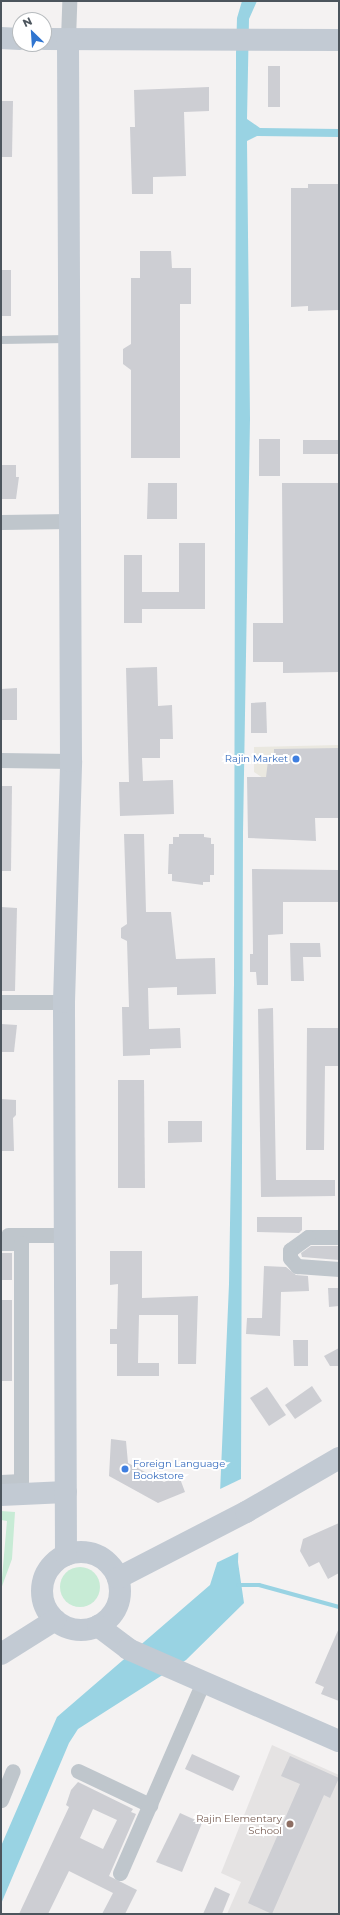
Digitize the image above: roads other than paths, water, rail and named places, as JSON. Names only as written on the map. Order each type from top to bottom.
[{"type":"street","points":[[66,1555],[64,1002],[71,761],[69,1]]},
{"type":"street","points":[[1,38],[12,39]]},
{"type":"street","points":[[52,39],[339,40]]},
{"type":"street","points":[[1,522],[70,521]]},
{"type":"street","points":[[1,760],[71,761]]},
{"type":"street","points":[[1,1002],[64,1002]]},
{"type":"street","points":[[1,1235],[65,1235]]},
{"type":"street","points":[[339,1237],[308,1237],[290,1250],[290,1258],[297,1266],[339,1269]]},
{"type":"street","points":[[1,1243],[21,1243],[21,1481],[1,1482]]},
{"type":"street","points":[[118,1578],[246,1512],[339,1458]]},
{"type":"street","points":[[1,1495],[66,1492]]},
{"type":"street","points":[[85,1552],[103,1558],[118,1578],[119,1603],[113,1614],[98,1626],[79,1630],[55,1620],[46,1609],[43,1583],[47,1571],[66,1555],[85,1552]]},
{"type":"street","points":[[1,1654],[55,1620]]},
{"type":"street","points":[[98,1626],[128,1649],[339,1741]]},
{"type":"street","points":[[120,1872],[203,1682]]},
{"type":"street","points":[[1,1800],[12,1771]]},
{"type":"street","points":[[78,1771],[150,1805]]},
{"type":"lane","points":[[1,340],[69,339]]},
{"type":"water","points":[[242,1],[257,1],[249,19],[247,119],[260,128],[339,129],[339,137],[257,136],[247,141],[250,419],[243,833],[241,1480],[238,1562],[244,1603],[186,1660],[78,1729],[69,1743],[1,1904],[1,1846],[57,1717],[210,1585],[217,1563],[229,1284],[234,984],[236,53],[237,18]]},
{"type":"waterway","points":[[238,1585],[259,1585],[339,1607]]},
{"type":"place","name":"Rajin Market","points":[[296,759]]},
{"type":"place","name":"Foreign Language Bookstore","points":[[125,1469]]},
{"type":"place","name":"Rajin Elementary School","points":[[290,1824]]}]
